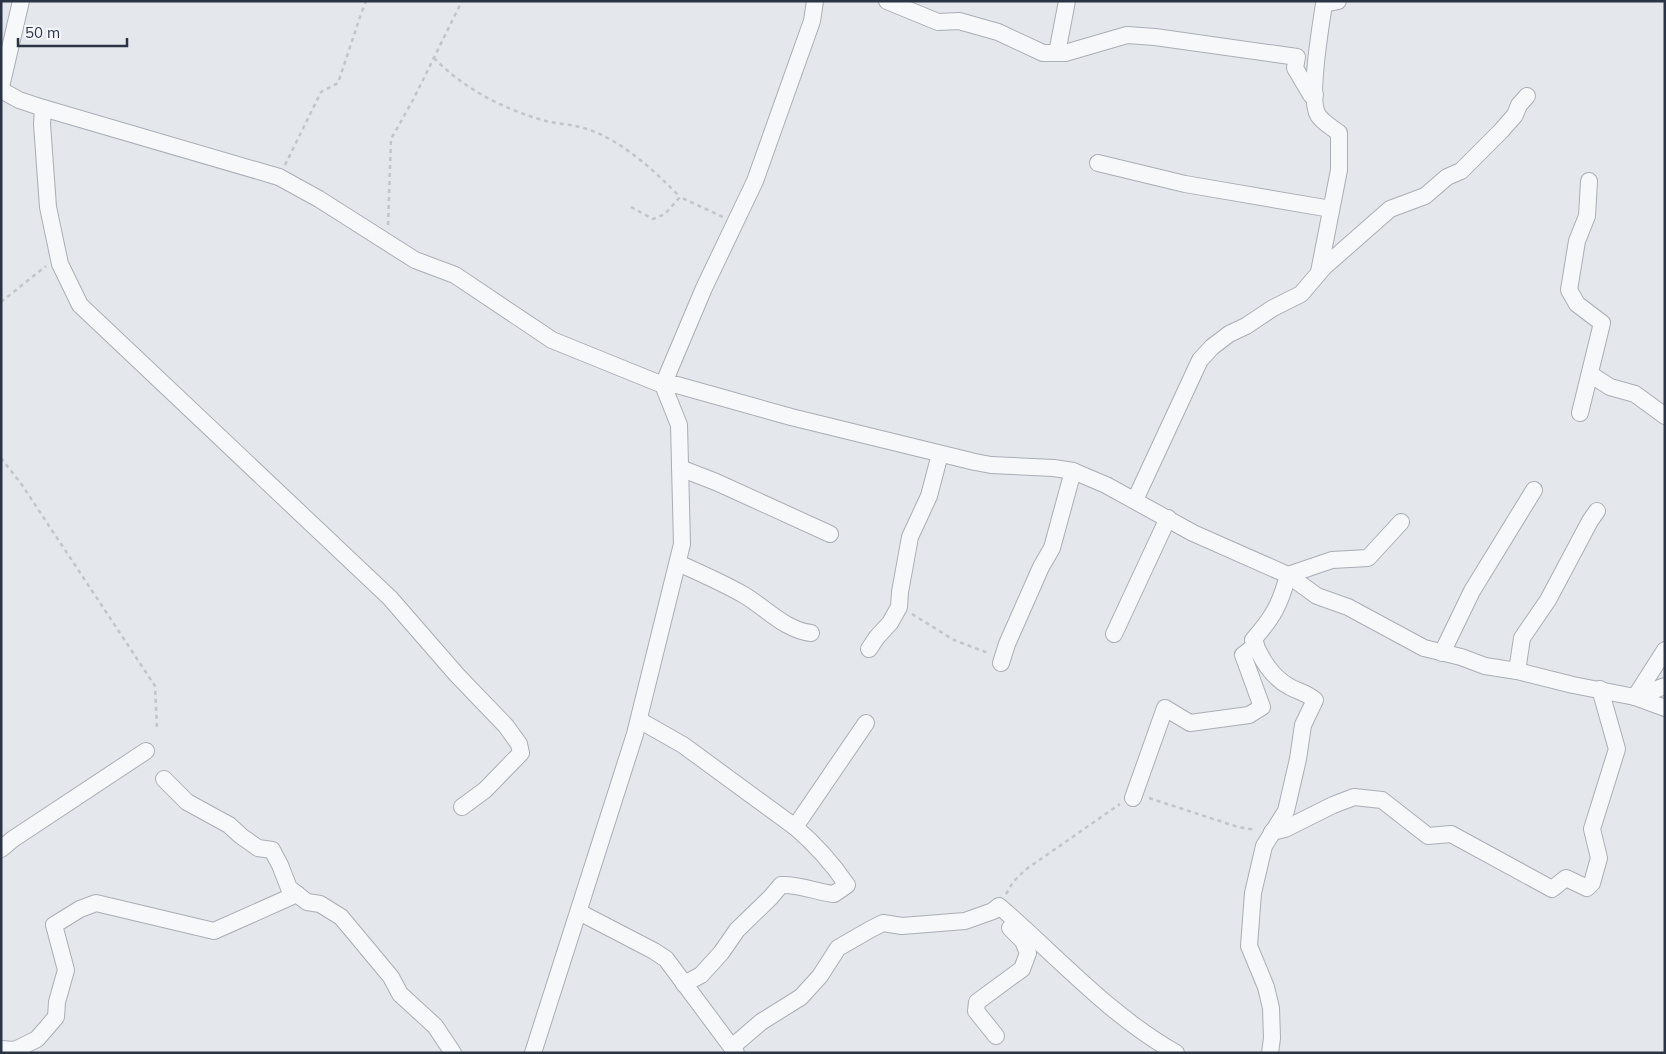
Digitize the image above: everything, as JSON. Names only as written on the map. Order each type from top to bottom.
[{"type":"street","points":[[19,100],[1,88],[22,1]]},
{"type":"street","points":[[534,1053],[639,720],[682,544],[679,425],[662,385],[704,288],[736,223],[758,172],[812,21],[815,1]]},
{"type":"street","points":[[887,1],[938,22],[959,21],[998,32],[1043,53],[1065,53],[1127,35],[1155,37],[1297,57],[1295,68],[1310,95],[1315,95]]},
{"type":"street","points":[[1057,53],[1067,1]]},
{"type":"street","points":[[1319,272],[1339,170],[1339,133],[1318,115],[1315,95],[1319,36],[1324,4],[1338,1]]},
{"type":"street","points":[[1134,500],[1200,360],[1212,347],[1229,334],[1301,294],[1319,272],[1390,209],[1425,196],[1446,177],[1461,171],[1506,126],[1527,96]]},
{"type":"street","points":[[1,98],[19,100],[279,177],[320,199],[415,260],[455,275],[552,340],[662,385],[676,385],[791,417],[992,465],[1035,466],[1073,471],[1106,484],[1193,533],[1288,575],[1317,596],[1348,607],[1424,648],[1461,657],[1484,666],[1518,671],[1573,685],[1635,697],[1665,708]]},
{"type":"street","points":[[43,108],[42,124],[48,207],[60,264],[80,305],[390,598],[457,675],[506,726],[519,744],[521,753],[485,790],[462,807]]},
{"type":"street","points":[[1098,163],[1194,186],[1331,210]]},
{"type":"street","points":[[1580,413],[1602,323],[1577,304],[1569,290],[1578,241],[1587,216],[1589,181]]},
{"type":"street","points":[[1590,374],[1610,387],[1635,394],[1665,416]]},
{"type":"street","points":[[869,649],[877,636],[890,623],[899,607],[910,537],[929,496],[940,454]]},
{"type":"street","points":[[680,468],[716,482],[830,534]]},
{"type":"street","points":[[1001,663],[1007,644],[1041,567],[1052,548],[1073,471]]},
{"type":"street","points":[[1442,653],[1472,591],[1534,490]]},
{"type":"street","points":[[1518,671],[1522,638],[1548,600],[1590,520],[1597,511]]},
{"type":"street","points":[[1114,634],[1168,518]]},
{"type":"street","points":[[1288,575],[1332,560],[1368,558],[1401,522]]},
{"type":"street","points":[[678,563],[746,596],[778,619],[804,632],[811,633]]},
{"type":"street","points":[[1270,1053],[1272,1038],[1270,1008],[1266,987],[1249,946],[1253,893],[1264,846],[1286,811],[1298,759],[1303,725],[1315,700],[1305,692],[1290,687],[1275,676],[1262,659],[1253,640],[1270,621],[1282,596],[1288,575]]},
{"type":"street","points":[[1133,798],[1165,708],[1190,723],[1249,716],[1262,707],[1243,655],[1256,645]]},
{"type":"street","points":[[1635,697],[1665,650]]},
{"type":"street","points":[[1635,697],[1665,686]]},
{"type":"street","points":[[1272,832],[1285,829],[1354,797],[1382,800],[1428,836],[1451,834],[1552,889],[1566,878],[1587,888],[1592,883],[1599,858],[1592,829],[1616,749],[1600,690]]},
{"type":"street","points":[[639,720],[683,745],[812,841],[837,870],[846,884],[834,894],[819,893],[793,885],[781,885],[737,930],[722,953],[701,975],[684,984]]},
{"type":"street","points":[[795,828],[866,723]]},
{"type":"street","points":[[1,849],[13,839],[80,797],[146,751]]},
{"type":"street","points":[[164,779],[186,802],[229,825],[258,848],[272,850],[289,888],[307,902],[320,904],[341,916],[391,977],[400,994],[434,1026],[453,1053]]},
{"type":"street","points":[[1,1050],[15,1050],[37,1039],[56,1018],[57,1002],[66,970],[54,925],[80,909],[96,903],[214,931],[297,894]]},
{"type":"street","points":[[579,912],[666,959],[734,1050],[761,1022],[801,997],[820,976],[838,948],[871,929],[883,923],[902,926],[965,921],[996,908]]},
{"type":"street","points":[[996,908],[1023,941],[1028,953],[1022,969],[977,1002],[976,1011],[996,1036]]},
{"type":"street","points":[[996,908],[1100,1000],[1160,1044],[1176,1053]]},
{"type":"path","points":[[279,177],[321,92],[338,83],[366,1]]},
{"type":"path","points":[[386,241],[391,139],[414,100],[462,1]]},
{"type":"path","points":[[434,58],[475,92],[523,115],[549,122],[581,127],[603,137],[632,153],[680,196],[736,223]]},
{"type":"path","points":[[631,208],[653,219],[665,214],[680,196]]},
{"type":"path","points":[[1,302],[48,264]]},
{"type":"path","points":[[1,458],[22,486],[155,686],[157,728]]},
{"type":"path","points":[[899,607],[923,619],[954,640],[986,651],[1001,663]]},
{"type":"path","points":[[996,908],[1013,882],[1025,870],[1125,800],[1142,796],[1238,827],[1272,832]]}]
